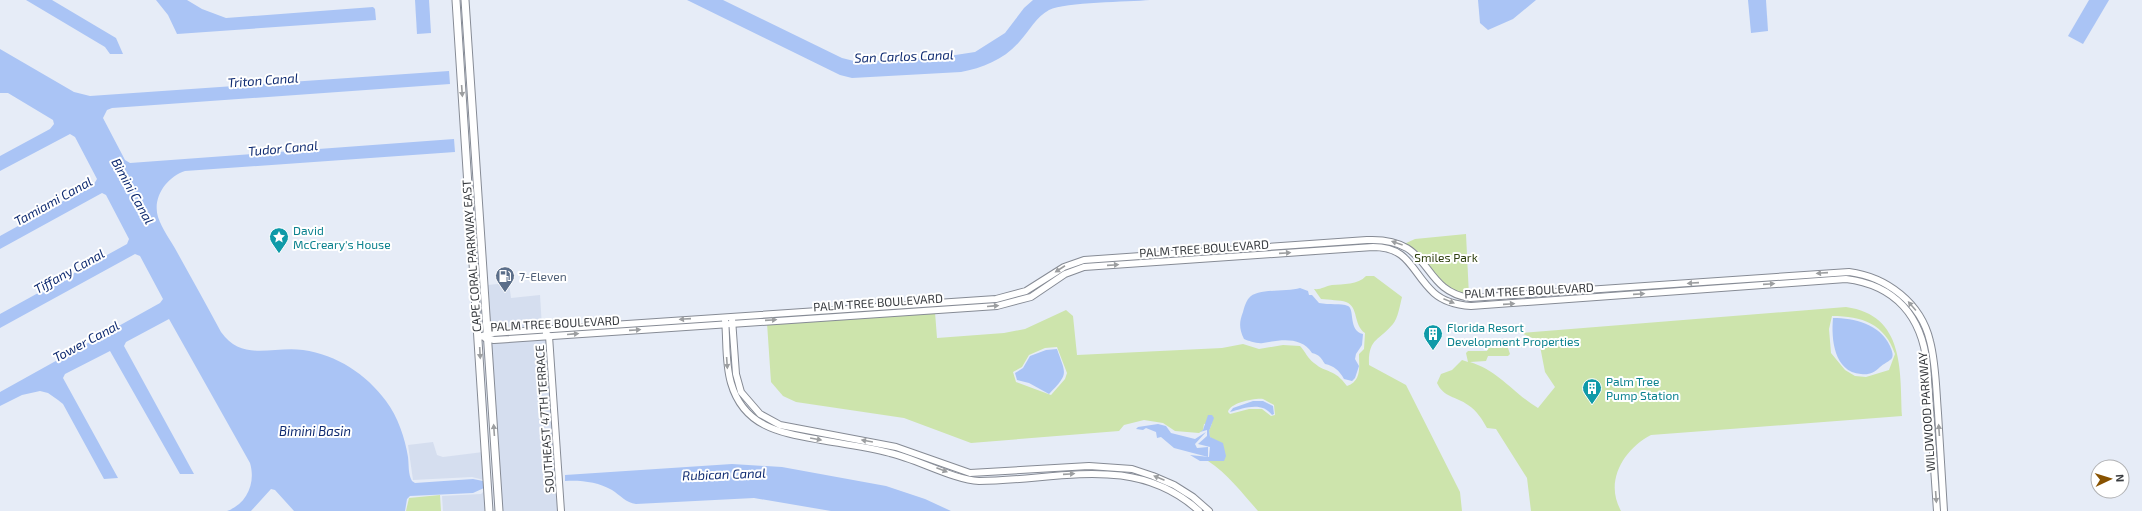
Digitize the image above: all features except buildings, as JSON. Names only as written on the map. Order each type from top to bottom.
[{"type":"main road","name":"CAPE CORAL PARKWAY EAST","points":[[465,0],[499,511]]},
{"type":"main road","name":"CAPE CORAL PARKWAY EAST","points":[[456,2],[489,511]]},
{"type":"main road","points":[[456,2],[461,8],[463,31],[468,41]]},
{"type":"main road","points":[[459,42],[464,47],[466,75],[471,85]]},
{"type":"main road","points":[[464,111],[469,115],[472,149],[476,156]]},
{"type":"main road","points":[[467,159],[471,164],[475,202],[479,203]]},
{"type":"main road","points":[[485,449],[489,450],[491,455],[494,489],[498,500]]},
{"type":"street","name":"PALM TREE BOULEVARD","points":[[478,337],[542,330],[724,316],[996,299],[1019,294],[1034,287],[1072,263],[1097,259],[1386,240],[1401,244],[1412,251],[1441,285],[1453,294],[1470,298],[1836,272],[1861,274]]},
{"type":"street","name":"PALM TREE BOULEVARD","points":[[488,337],[494,340],[757,321],[997,306],[1022,300],[1038,293],[1069,272],[1084,267],[1378,247],[1389,249],[1401,254],[1412,264],[1434,293],[1450,303],[1470,306],[1836,279],[1854,280],[1872,285]]},
{"type":"street","points":[[1097,259],[1097,266]]},
{"type":"street","points":[[1421,276],[1429,271]]},
{"type":"street","name":"WILDWOOD PARKWAY","points":[[1861,274],[1880,281],[1903,296],[1920,317],[1929,336],[1935,372],[1944,511]]},
{"type":"street","points":[[1434,293],[1441,285]]},
{"type":"street","name":"WILDWOOD PARKWAY","points":[[1872,285],[1888,293],[1901,304],[1914,320],[1922,338],[1927,365],[1937,511]]},
{"type":"street","points":[[1019,294],[1022,300]]},
{"type":"street","points":[[1470,298],[1470,306]]},
{"type":"street","points":[[966,301],[966,308]]},
{"type":"street","points":[[912,304],[912,311]]},
{"type":"street","points":[[862,307],[862,314]]},
{"type":"street","points":[[811,311],[811,318]]},
{"type":"street","points":[[757,314],[757,321]]},
{"type":"street","points":[[724,316],[730,382],[736,396],[749,414],[760,424],[776,431],[888,452],[915,460],[962,478],[977,481],[1095,473],[1130,476],[1168,490],[1199,511]]},
{"type":"street","points":[[732,316],[737,380],[745,399],[754,409],[771,421],[784,426],[889,445],[974,473],[1089,466],[1132,469],[1174,485],[1193,497],[1209,511]]},
{"type":"street","name":"SOUTHEAST 47TH TERRACE","points":[[542,330],[549,336],[561,511]]},
{"type":"street","points":[[848,444],[849,438]]},
{"type":"street","points":[[888,452],[889,445]]},
{"type":"shaded area","points":[[509,283],[511,298],[540,295],[542,327],[490,332],[487,285]]},
{"type":"shaded area","points":[[547,338],[558,511],[501,511],[490,341]]},
{"type":"shaded area","points":[[433,442],[437,455],[443,457],[483,452],[484,480],[472,477],[413,480],[408,445]]},
{"type":"shaded area","points":[[485,490],[487,511],[443,511],[442,496],[481,494]]},
{"type":"green space","name":"Smiles Park","points":[[1466,234],[1469,296],[1451,289],[1439,281],[1419,254],[1404,244],[1415,239]]},
{"type":"green space","points":[[1366,276],[1374,276],[1402,297],[1395,321],[1372,345],[1369,356],[1369,365],[1406,385],[1460,492],[1462,511],[1258,511],[1228,478],[1208,461],[1224,461],[1214,440],[1210,437],[1209,431],[1212,423],[1204,424],[1203,430],[1199,433],[1175,431],[1163,423],[1144,420],[1124,425],[1119,431],[971,443],[904,418],[796,402],[783,396],[771,382],[767,323],[935,312],[937,338],[1004,333],[1025,329],[1066,310],[1073,316],[1077,355],[1222,348],[1243,344],[1259,349],[1283,345],[1300,346],[1312,361],[1323,369],[1338,376],[1347,386],[1355,381],[1359,373],[1359,354],[1364,349],[1365,333],[1361,330],[1355,312],[1350,304],[1344,301],[1321,299],[1314,289],[1332,285],[1350,284],[1363,279]],"holes":[[[1057,347],[1067,373],[1065,379],[1051,395],[1016,382],[1013,372],[1022,367],[1029,355],[1045,348]],[[1263,399],[1274,405],[1275,415],[1271,416],[1262,409],[1249,409],[1230,414],[1228,412],[1233,406],[1248,400]]]},
{"type":"green space","points":[[1846,307],[1865,312],[1879,321],[1889,333],[1899,364],[1902,416],[1651,435],[1641,441],[1625,457],[1616,477],[1616,500],[1621,511],[1531,511],[1527,478],[1496,429],[1487,428],[1481,418],[1471,407],[1443,392],[1437,383],[1441,374],[1452,370],[1462,360],[1468,362],[1466,353],[1468,351],[1487,351],[1489,346],[1507,345],[1510,354],[1508,356],[1488,356],[1486,361],[1470,362],[1498,377],[1538,408],[1555,387],[1545,372],[1539,341],[1521,333]],"holes":[[[1832,316],[1843,316],[1862,320],[1871,324],[1885,335],[1895,354],[1889,370],[1866,377],[1855,376],[1845,370],[1831,353],[1829,329]]]},
{"type":"green space","points":[[440,495],[441,511],[406,511],[409,498]]},
{"type":"water","points":[[26,0],[52,0],[116,38],[123,54],[110,54],[105,47]]},
{"type":"water","points":[[156,0],[187,0],[202,9],[226,18],[373,7],[375,9],[376,20],[177,34],[168,15]]},
{"type":"water","points":[[415,0],[429,0],[431,33],[417,34]]},
{"type":"water","points":[[687,0],[723,0],[842,58],[858,62],[949,56],[975,52],[1005,33],[1024,8],[1033,0],[1150,0],[1069,5],[1049,10],[1037,20],[1008,53],[993,62],[969,70],[961,72],[852,78],[840,75]]},
{"type":"water","points":[[1478,0],[1536,0],[1513,19],[1488,30],[1480,23]]},
{"type":"water","points":[[1748,0],[1766,0],[1768,31],[1751,33]]},
{"type":"water","points":[[2089,0],[2109,0],[2083,44],[2068,36]]},
{"type":"water","points":[[0,49],[74,92],[90,96],[449,71],[450,84],[112,108],[107,110],[103,118],[125,160],[130,163],[454,139],[455,152],[185,171],[172,178],[162,189],[157,202],[157,210],[158,217],[164,230],[221,332],[229,341],[238,347],[248,350],[303,350],[328,356],[350,367],[378,391],[394,414],[405,442],[409,472],[412,481],[415,483],[473,479],[483,481],[484,488],[473,493],[410,496],[407,499],[405,511],[294,511],[275,490],[271,489],[251,511],[227,511],[240,503],[248,492],[252,478],[250,463],[169,319],[126,342],[124,346],[194,474],[180,474],[110,351],[65,374],[63,378],[118,478],[104,479],[63,404],[48,393],[40,391],[22,395],[0,406],[0,392],[160,303],[163,299],[140,256],[135,254],[0,328],[0,314],[127,244],[129,239],[106,195],[102,193],[0,249],[0,236],[94,184],[97,179],[75,137],[70,134],[0,171],[0,156],[50,129],[54,124],[53,120],[8,93],[0,93]]},
{"type":"water","points":[[1300,288],[1308,291],[1309,295],[1312,295],[1319,303],[1342,305],[1350,308],[1355,329],[1363,334],[1362,345],[1356,354],[1355,359],[1359,366],[1355,378],[1352,381],[1344,379],[1336,369],[1325,364],[1320,357],[1312,353],[1302,344],[1290,340],[1258,343],[1244,339],[1240,329],[1240,322],[1245,305],[1249,298],[1265,291]]},
{"type":"water","points":[[1833,318],[1858,321],[1873,327],[1886,338],[1893,355],[1892,358],[1876,371],[1869,374],[1852,372],[1845,367],[1836,353],[1833,335]]},
{"type":"water","points":[[1057,349],[1064,373],[1060,382],[1049,394],[1029,383],[1017,380],[1015,373],[1023,368],[1030,356],[1046,350]]},
{"type":"water","points":[[1253,401],[1263,401],[1273,406],[1274,414],[1272,415],[1263,408],[1258,407],[1230,412],[1233,408]]},
{"type":"water","points":[[1208,415],[1212,415],[1214,418],[1209,431],[1210,437],[1223,443],[1226,456],[1224,461],[1200,461],[1190,455],[1209,457],[1210,447],[1198,444],[1207,436],[1207,430],[1200,432],[1203,430]]},
{"type":"water","points":[[1158,424],[1166,426],[1171,433],[1195,439],[1206,432],[1195,444],[1197,448],[1208,447],[1208,457],[1174,448],[1161,437],[1157,438],[1156,432],[1146,428],[1143,430],[1136,429],[1138,427]]},
{"type":"water","name":"Rubican Canal","points":[[732,464],[782,467],[886,486],[925,499],[951,511],[831,511],[754,498],[636,504],[629,502],[612,490],[595,483],[565,481],[565,475]]},
{"type":"place","name":"David McCreary's House","points":[[279,254]]},
{"type":"place","name":"7-Eleven","points":[[505,293]]},
{"type":"place","name":"Florida Resort Development Properties","points":[[1433,351]]},
{"type":"place","name":"Palm Tree Pump Station","points":[[1592,405]]},
{"type":"water label","name":"San Carlos Canal","points":[[904,56]]},
{"type":"water label","name":"Triton Canal","points":[[263,80]]},
{"type":"water label","name":"Tudor Canal","points":[[283,148]]},
{"type":"water label","name":"Bimini Canal","points":[[133,191]]},
{"type":"water label","name":"Tamiami Canal","points":[[53,201]]},
{"type":"water label","name":"Tiffany Canal","points":[[69,271]]},
{"type":"water label","name":"Tower Canal","points":[[86,341]]},
{"type":"water label","name":"Bimini Basin","points":[[315,431]]}]
